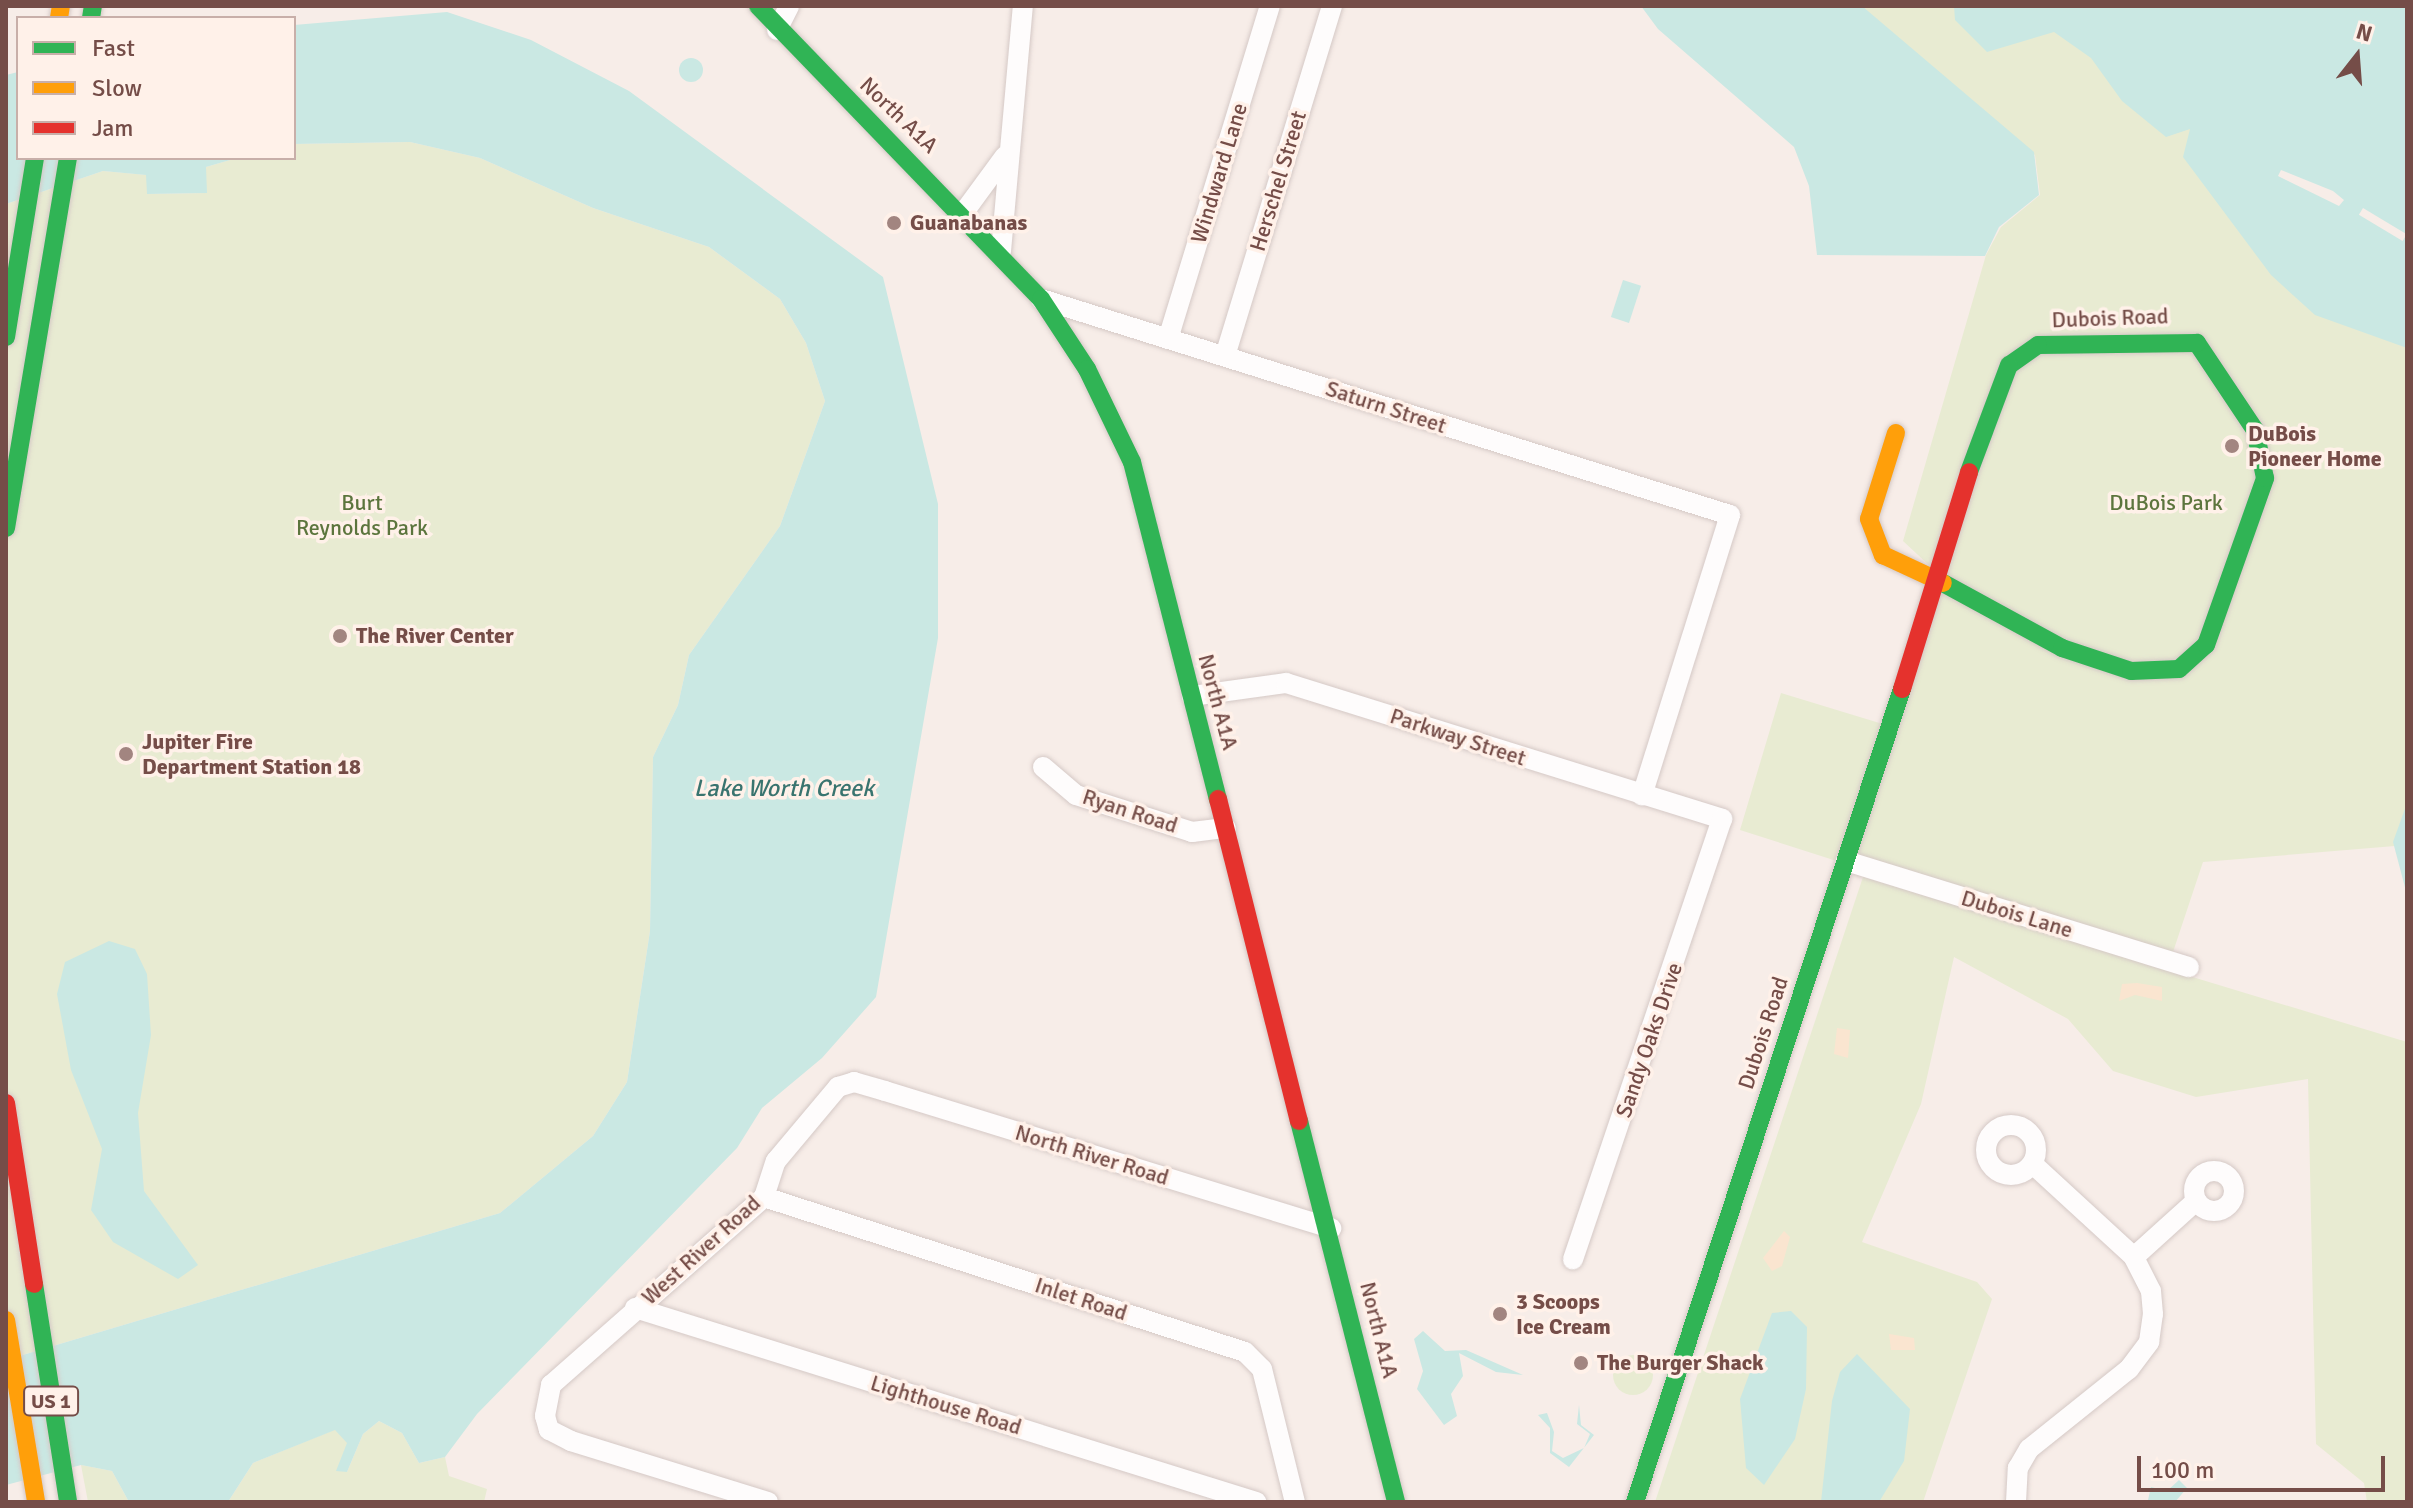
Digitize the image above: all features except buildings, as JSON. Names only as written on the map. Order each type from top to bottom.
[{"type":"street","name":"North A1A","points":[[738,6],[777,30]]},
{"type":"street","name":"North A1A","points":[[758,6],[777,30],[964,212],[1041,299],[1087,369],[1132,462],[1331,1228],[1396,1502]]},
{"type":"street","points":[[777,30],[789,6]]},
{"type":"street","name":"Windward Lane","points":[[1168,339],[1270,6]]},
{"type":"street","name":"Herschel Street","points":[[1225,356],[1332,6]]},
{"type":"street","points":[[1001,251],[1006,152],[1020,7]]},
{"type":"street","points":[[964,212],[1006,152]]},
{"type":"street","points":[[6,337],[35,160]]},
{"type":"street","points":[[6,528],[68,160]]},
{"type":"street","name":"Saturn Street","points":[[1041,299],[1730,515],[1642,795]]},
{"type":"street","name":"Dubois Road","points":[[1635,1502],[1846,861],[1973,459],[2016,356],[2038,345],[2185,339],[2207,350],[2255,430],[2265,478],[2216,623],[2190,663],[2143,672],[2078,655],[1936,579]]},
{"type":"street","points":[[1896,433],[1869,519],[1883,555],[1936,579]]},
{"type":"street","name":"Parkway Street","points":[[1192,696],[1286,683],[1722,819]]},
{"type":"street","name":"Ryan Road","points":[[1043,767],[1076,795],[1192,832],[1226,828]]},
{"type":"street","name":"Sandy Oaks Drive","points":[[1573,1260],[1722,819]]},
{"type":"street","name":"Dubois Lane","points":[[1846,861],[2189,967]]},
{"type":"street","name":"North River Road","points":[[854,1082],[1331,1228]]},
{"type":"street","name":"West River Road","points":[[768,1502],[571,1441],[549,1430],[545,1416],[551,1385],[764,1197],[776,1161],[832,1093],[854,1082]]},
{"type":"street","name":"US 1","points":[[6,1103],[66,1494]]},
{"type":"street","points":[[2016,1502],[2018,1468],[2044,1431],[2111,1387],[2149,1342],[2151,1291],[2134,1257],[2033,1164]]},
{"type":"street","name":"Inlet Road","points":[[764,1197],[1245,1352],[1262,1369],[1295,1502]]},
{"type":"street","points":[[2134,1257],[2196,1201]]},
{"type":"street","name":"Lighthouse Road","points":[[635,1308],[1256,1502]]},
{"type":"street","name":"US 1","points":[[7,1324],[36,1499]]},
{"type":"green space","name":"DuBois Park","points":[[1860,6],[2033,6],[2191,127],[2407,235],[2407,845],[2203,862],[2168,967],[1740,830],[1781,693],[1886,725],[1932,568],[1903,541],[1986,255],[2001,227],[2040,195],[2035,155]]},
{"type":"green space","name":"Burt Reynolds Park","points":[[410,142],[480,158],[593,208],[709,247],[780,299],[806,343],[825,401],[780,526],[689,655],[678,705],[653,757],[650,931],[627,1082],[593,1136],[500,1213],[6,1360],[6,204],[103,171],[147,175],[147,194],[206,193],[206,167],[230,160],[296,160],[296,144]]},
{"type":"green space","points":[[1863,877],[2407,1042],[2407,1502],[2367,1502],[2364,1483],[2316,1444],[2308,1079],[2196,1097],[2113,1071],[2068,1019],[1954,957],[1921,1104],[1862,1242],[1977,1282],[1992,1299],[1923,1502],[1655,1502]]},
{"type":"green space","points":[[1633,1355],[1647,1361],[1653,1375],[1647,1389],[1633,1395],[1619,1389],[1613,1375],[1619,1361]]},
{"type":"green space","points":[[379,1421],[402,1433],[419,1463],[445,1457],[449,1476],[487,1489],[484,1502],[228,1502],[253,1463],[336,1429],[348,1443],[347,1472],[363,1434]]},
{"type":"green space","points":[[81,1465],[112,1471],[129,1502],[88,1502]]},
{"type":"sand","points":[[2122,984],[2162,987],[2162,1001],[2135,995],[2119,1001]]},
{"type":"sand","points":[[1837,1028],[1850,1030],[1848,1058],[1834,1054]]},
{"type":"sand","points":[[1784,1231],[1790,1237],[1782,1266],[1772,1271],[1763,1258]]},
{"type":"sand","points":[[1889,1334],[1914,1338],[1915,1350],[1891,1350]]},
{"type":"water","points":[[1641,6],[1862,6],[2034,152],[2039,195],[1999,227],[1985,256],[1817,255],[1809,186],[1794,147],[1658,29]]},
{"type":"water","points":[[1954,6],[2407,6],[2407,348],[2315,315],[2271,275],[2183,157],[2190,129],[2166,137],[2122,101],[2091,58],[2054,32],[1987,52],[1955,20]]},
{"type":"water","name":"Lake Worth Creek","points":[[447,12],[531,40],[629,91],[883,277],[938,504],[938,638],[876,997],[822,1058],[762,1108],[737,1148],[477,1414],[445,1457],[419,1463],[402,1433],[379,1421],[363,1434],[347,1472],[336,1471],[347,1443],[335,1430],[253,1463],[228,1502],[129,1502],[112,1471],[81,1465],[6,1485],[6,1360],[500,1213],[593,1136],[627,1082],[650,931],[653,757],[678,705],[689,655],[780,526],[825,401],[806,343],[780,299],[709,247],[593,208],[480,158],[410,142],[296,144],[296,25]]},
{"type":"water","points":[[691,58],[700,61],[703,70],[700,79],[691,82],[682,79],[679,70],[682,61]]},
{"type":"water","points":[[16,72],[16,160],[230,160],[206,167],[207,193],[147,194],[146,175],[103,171],[6,204],[6,75]]},
{"type":"water","points":[[1623,280],[1641,286],[1629,323],[1611,317]]},
{"type":"water","points":[[2407,803],[2407,895],[2393,842]]},
{"type":"water","points":[[109,941],[135,949],[147,974],[151,1035],[138,1113],[144,1191],[198,1265],[178,1279],[113,1242],[91,1210],[102,1149],[71,1070],[57,994],[65,962]]},
{"type":"water","points":[[1791,1311],[1807,1327],[1806,1389],[1795,1439],[1764,1485],[1746,1468],[1740,1399],[1772,1313]]},
{"type":"water","points":[[1423,1331],[1445,1351],[1466,1350],[1523,1375],[1496,1372],[1459,1353],[1463,1376],[1451,1394],[1457,1416],[1444,1425],[1417,1389],[1423,1371],[1414,1339]]},
{"type":"water","points":[[1857,1354],[1910,1409],[1904,1461],[1879,1502],[1821,1502],[1832,1401],[1840,1372]]},
{"type":"water","points":[[1579,1405],[1581,1425],[1594,1435],[1584,1448],[1590,1434],[1577,1424]]},
{"type":"water","points":[[1547,1413],[1554,1432],[1552,1451],[1563,1458],[1584,1448],[1569,1467],[1550,1453],[1550,1428],[1538,1415]]},
{"type":"water","points":[[2179,1480],[2187,1488],[2175,1502],[2148,1500],[2151,1487],[2167,1491]]},
{"type":"pier","points":[[2281,170],[2333,191],[2344,200],[2339,206],[2278,176]]},
{"type":"pier","points":[[2363,208],[2407,234],[2403,241],[2359,215]]},
{"type":"traffic: fast","points":[[91,16],[93,6]]},
{"type":"traffic: fast","points":[[758,6],[1041,299],[1087,369],[1132,462],[1218,799]]},
{"type":"traffic: fast","points":[[6,337],[35,160]]},
{"type":"traffic: fast","points":[[6,528],[68,160]]},
{"type":"traffic: fast","points":[[1943,583],[2062,648],[2131,671],[2179,669],[2206,645],[2265,478],[2255,430],[2197,343],[2038,345],[2009,365],[1969,472]]},
{"type":"traffic: fast","points":[[1635,1502],[1902,689]]},
{"type":"traffic: fast","points":[[1299,1121],[1396,1502]]},
{"type":"traffic: fast","points":[[34,1284],[68,1502]]},
{"type":"traffic: slow","points":[[59,16],[61,6]]},
{"type":"traffic: slow","points":[[1896,433],[1869,519],[1883,555],[1943,583]]},
{"type":"traffic: slow","points":[[6,1320],[36,1502]]},
{"type":"traffic: jam","points":[[1902,689],[1969,472]]},
{"type":"traffic: jam","points":[[1218,799],[1299,1121]]},
{"type":"traffic: jam","points":[[6,1103],[34,1284]]},
{"type":"place","name":"Guanabanas","points":[[894,223]]},
{"type":"place","name":"DuBois Pioneer Home","points":[[2232,446]]},
{"type":"place","name":"The River Center","points":[[340,636]]},
{"type":"place","name":"Jupiter Fire Department Station 18","points":[[126,754]]},
{"type":"place","name":"3 Scoops Ice Cream","points":[[1500,1314]]},
{"type":"place","name":"The Burger Shack","points":[[1581,1363]]}]
